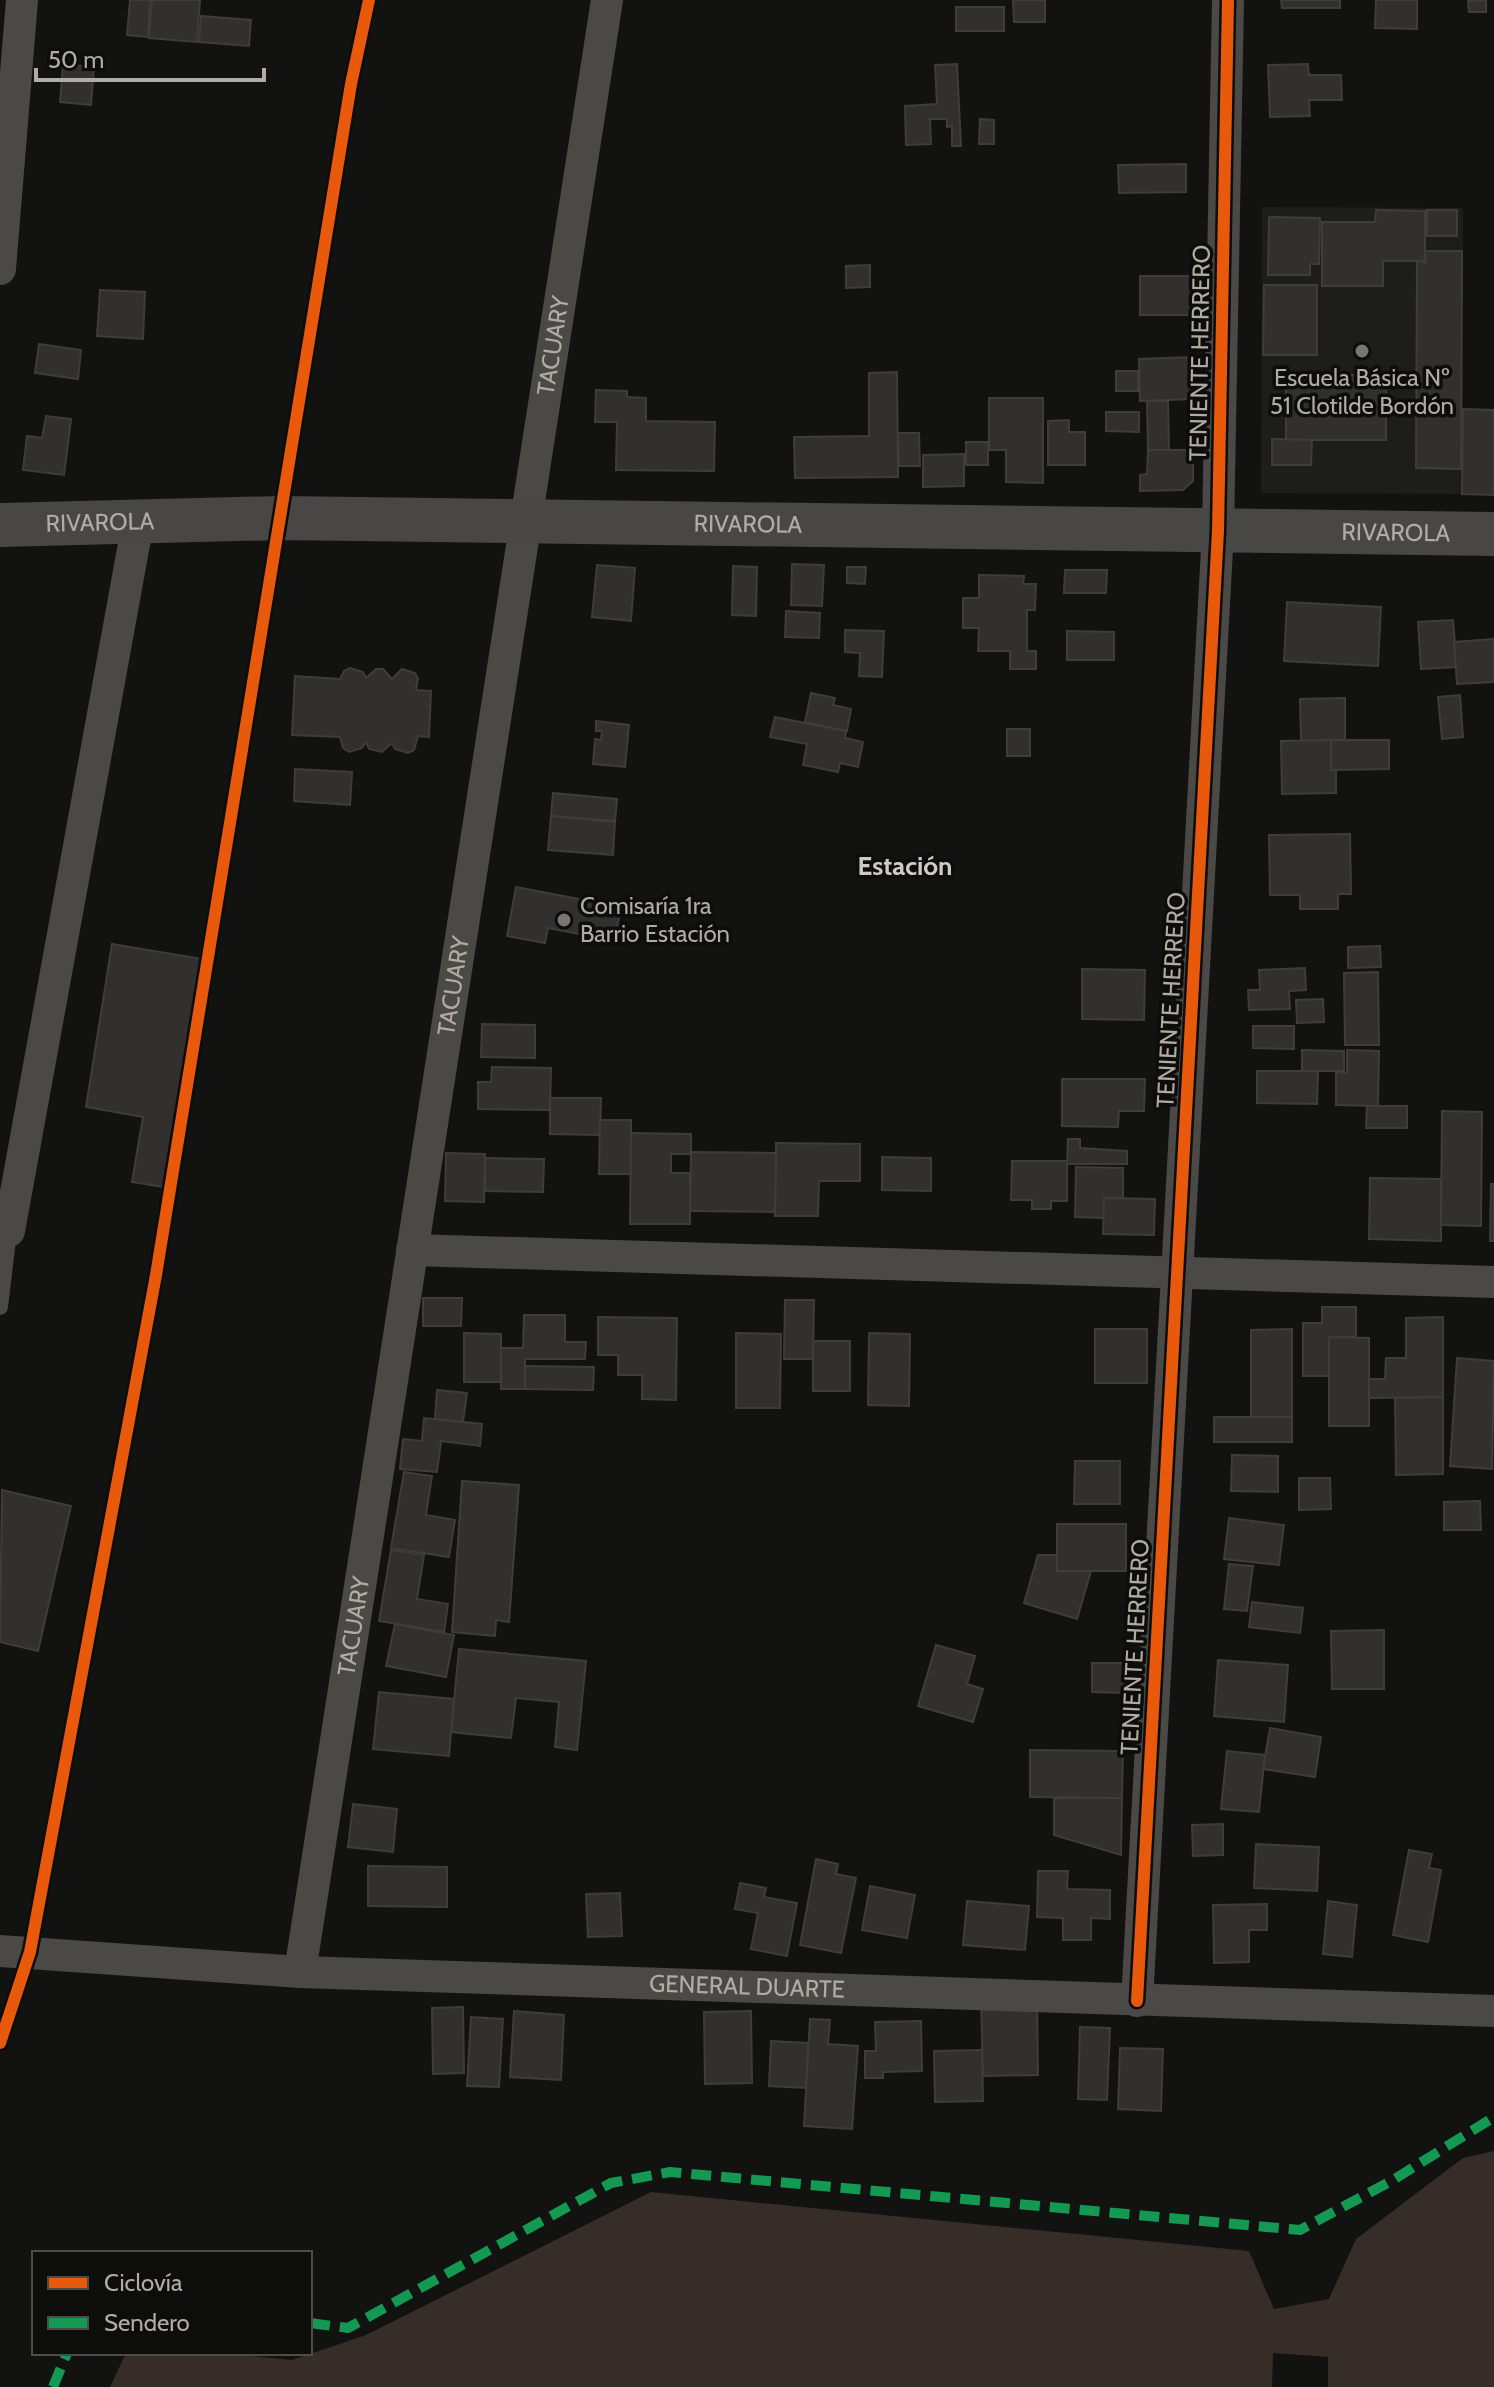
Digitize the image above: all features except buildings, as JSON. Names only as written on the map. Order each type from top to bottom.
[{"type":"street","points":[[0,269],[22,0]]},
{"type":"street","name":"TACUARY","points":[[300,1972],[607,0]]},
{"type":"street","name":"TENIENTE HERRERO","points":[[1137,2001],[1218,531],[1228,0]]},
{"type":"street","name":"RIVAROLA","points":[[0,525],[280,518],[1494,534]]},
{"type":"street","points":[[5,1231],[138,522]]},
{"type":"street","points":[[412,1250],[1494,1282]]},
{"type":"street","name":"GENERAL DUARTE","points":[[0,1951],[300,1972],[1494,2011]]},
{"type":"lane","points":[[0,1307],[5,1231]]},
{"type":"shaded area","name":"Escuela Básica Nº 51 Clotilde Bordón","points":[[1262,207],[1463,208],[1462,494],[1261,493]]},
{"type":"shaded area","points":[[1494,2151],[1494,2387],[1328,2387],[1328,2357],[1273,2353],[1272,2387],[110,2387],[125,2355],[242,2355],[292,2360],[312,2355],[366,2335],[651,2192],[1249,2251],[1274,2309],[1329,2299],[1356,2239],[1463,2158]]},
{"type":"marked path","points":[[312,2323],[348,2328],[611,2183],[670,2172],[1300,2230],[1393,2180],[1494,2117]]},
{"type":"marked path","points":[[53,2387],[66,2355]]},
{"type":"cycle path","points":[[0,2043],[30,1952],[156,1275],[351,84],[369,0]]},
{"type":"cycle path","points":[[1137,2001],[1218,531],[1228,0]]},
{"type":"place","name":"Escuela Básica Nº 51 Clotilde Bordón","points":[[1362,351]]},
{"type":"place","name":"Comisaría 1ra Barrio Estación","points":[[564,920]]},
{"type":"district","name":"Estación","points":[[905,866]]}]
